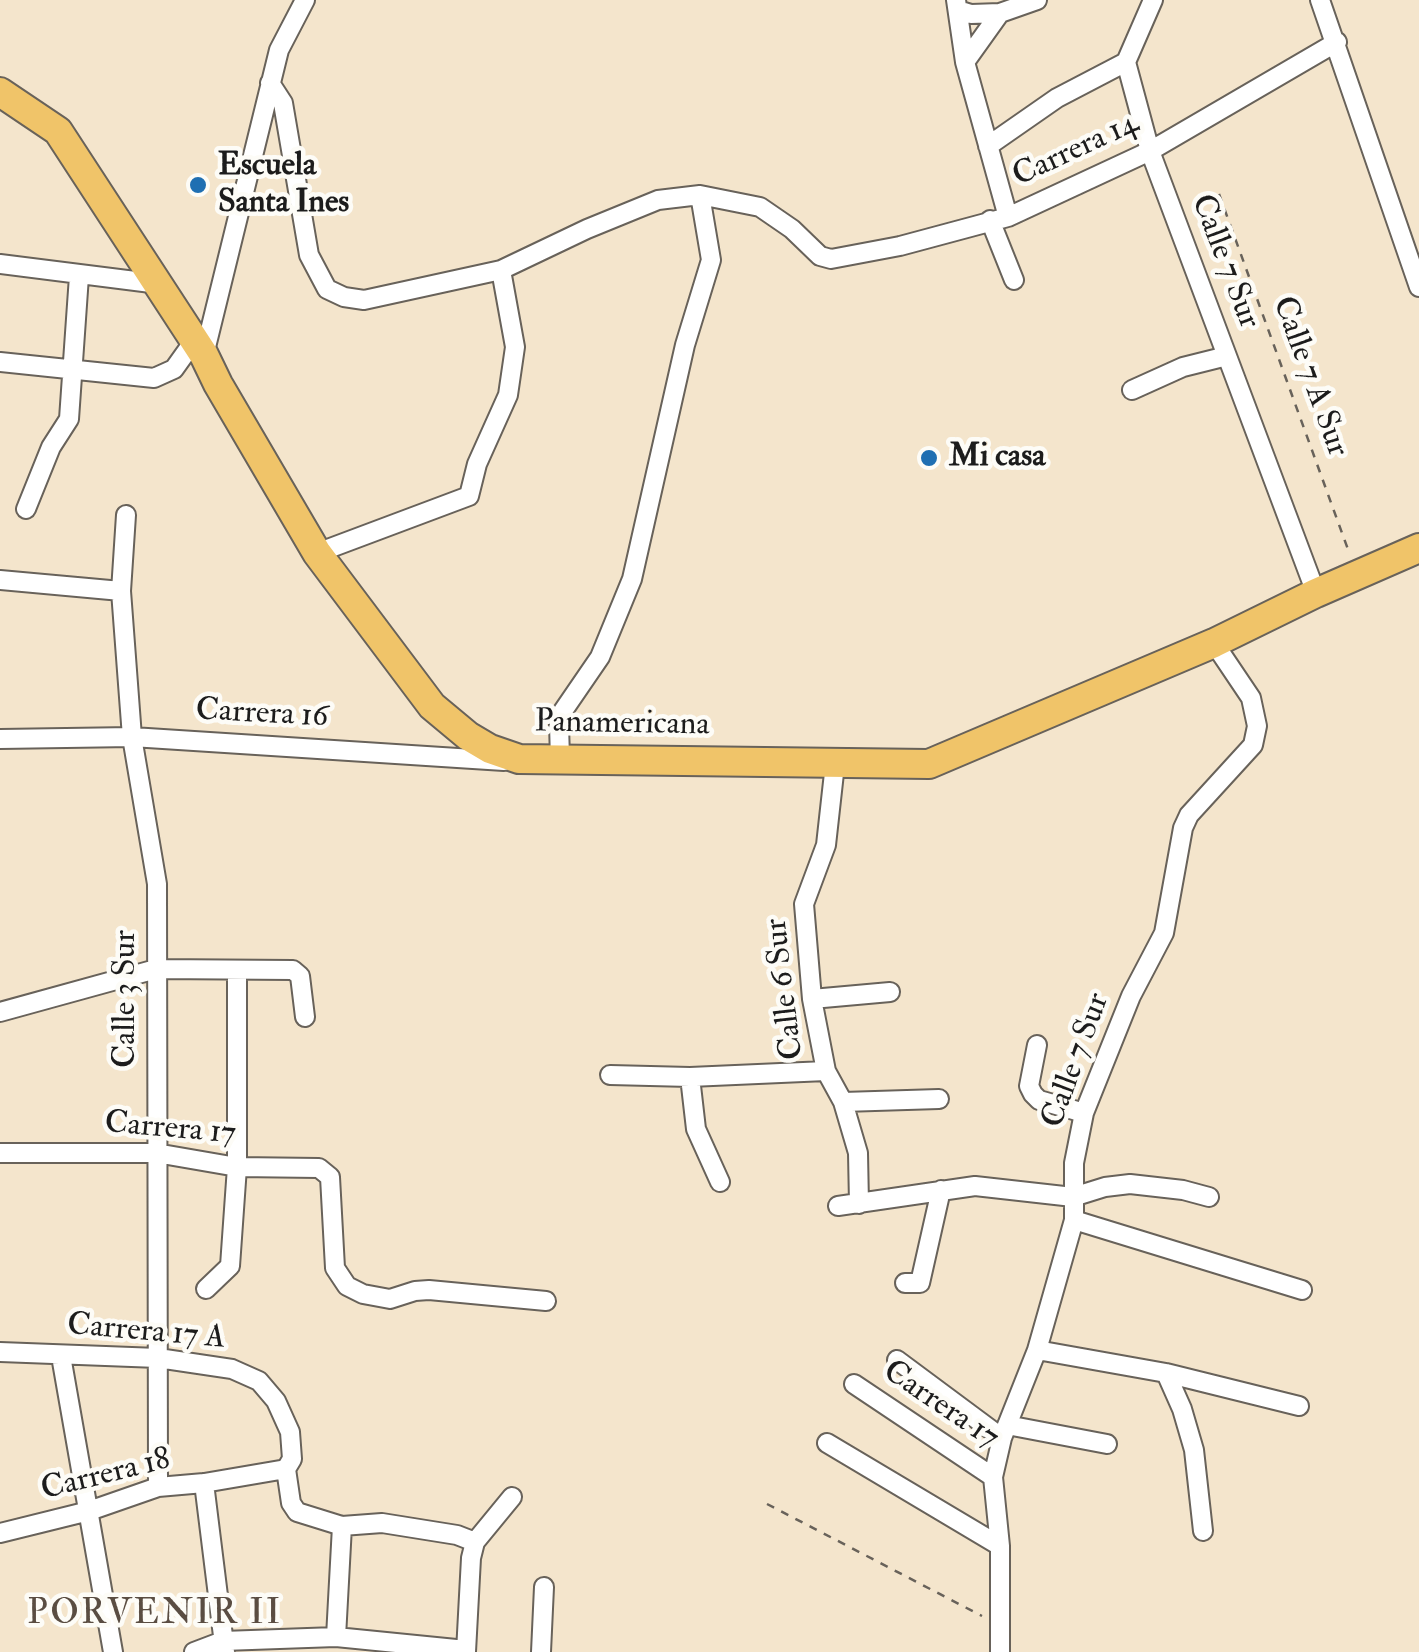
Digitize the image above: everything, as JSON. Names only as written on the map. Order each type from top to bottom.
[{"type":"main road","name":"Panamericana","points":[[1,98],[58,131],[199,348],[317,553],[432,706],[468,736],[519,759],[930,764],[1214,643],[1419,548]]},
{"type":"street","points":[[0,362],[154,378],[174,370],[199,348],[278,50],[305,0]]},
{"type":"street","points":[[957,5],[971,14],[1000,13],[1037,0]]},
{"type":"street","points":[[988,146],[1057,98],[1126,62],[1153,0]]},
{"type":"street","points":[[1322,1],[1419,288]]},
{"type":"street","points":[[957,5],[964,62],[988,146],[1014,280]]},
{"type":"street","points":[[964,62],[1000,13]]},
{"type":"street","name":"Carrera 14","points":[[700,195],[760,208],[792,229],[820,256],[851,257],[999,218],[1150,151],[1337,42]]},
{"type":"street","name":"Calle 7 Sur","points":[[1126,62],[1150,151],[1316,593]]},
{"type":"street","points":[[270,83],[283,103],[309,255],[327,290],[344,298],[364,300],[501,270],[587,228],[658,200],[700,195],[711,260],[685,345],[632,579],[600,657],[563,712],[560,759]]},
{"type":"street","points":[[0,264],[159,284]]},
{"type":"street","points":[[317,553],[469,496],[477,464],[508,395],[515,347],[501,270]]},
{"type":"street","points":[[26,510],[51,447],[69,418],[79,276]]},
{"type":"street","points":[[1132,390],[1183,367],[1227,356]]},
{"type":"street","name":"Calle 3 Sur","points":[[126,515],[121,591],[132,737],[158,884],[158,1487]]},
{"type":"street","points":[[0,580],[121,591]]},
{"type":"street","name":"Calle 7 Sur","points":[[1000,1652],[1000,1546],[993,1477],[1004,1431],[1037,1350],[1074,1220],[1074,1163],[1084,1113],[1131,996],[1164,933],[1183,828],[1189,815],[1253,745],[1257,726],[1251,698],[1214,643]]},
{"type":"street","name":"Carrera 16","points":[[0,739],[132,737],[499,762],[519,759]]},
{"type":"street","name":"Calle 6 Sur","points":[[835,764],[826,845],[804,904],[812,1000],[826,1071],[842,1102],[858,1152],[859,1204]]},
{"type":"street","points":[[0,1012],[156,970],[293,970],[300,976],[305,1017]]},
{"type":"street","points":[[206,1289],[230,1266],[238,1167],[237,970]]},
{"type":"street","points":[[812,1000],[890,992]]},
{"type":"street","points":[[1037,1045],[1029,1086],[1032,1094],[1039,1100],[1084,1113]]},
{"type":"street","points":[[610,1076],[826,1071]]},
{"type":"street","points":[[690,1077],[696,1129],[720,1182]]},
{"type":"street","points":[[842,1102],[939,1099]]},
{"type":"street","name":"Carrera 17","points":[[0,1153],[156,1153],[238,1167],[319,1168],[330,1177],[335,1268],[347,1286],[363,1294],[390,1299],[429,1290],[546,1301]]},
{"type":"street","points":[[838,1206],[974,1186],[1073,1197],[1105,1186],[1130,1184],[1209,1197]]},
{"type":"street","points":[[912,1283],[941,1190]]},
{"type":"street","points":[[1074,1220],[1302,1290]]},
{"type":"street","points":[[1037,1350],[1166,1373],[1299,1406]]},
{"type":"street","name":"Carrera 17 A","points":[[0,1352],[158,1358],[232,1369],[259,1382],[276,1401],[290,1432],[292,1459],[286,1470]]},
{"type":"street","points":[[61,1356],[114,1652]]},
{"type":"street","points":[[896,1360],[1004,1431],[1107,1444]]},
{"type":"street","points":[[1166,1373],[1182,1408],[1194,1450],[1203,1531]]},
{"type":"street","name":"Carrera 17","points":[[854,1384],[993,1477]]},
{"type":"street","points":[[827,1443],[1000,1546]]},
{"type":"street","points":[[286,1470],[291,1503],[297,1512],[342,1526],[382,1523],[456,1535],[475,1542]]},
{"type":"street","name":"Carrera 18","points":[[0,1533],[89,1511],[158,1487],[204,1484],[286,1470]]},
{"type":"street","points":[[204,1484],[224,1646]]},
{"type":"street","points":[[194,1652],[336,1637],[357,1646],[466,1651],[475,1542],[512,1497]]},
{"type":"street","points":[[336,1637],[342,1526]]},
{"type":"street","points":[[541,1652],[544,1587]]},
{"type":"path","name":"Calle 7 A Sur","points":[[1219,194],[1357,575]]},
{"type":"path","points":[[767,1504],[1000,1626]]},
{"type":"place","name":"Escuela Santa Ines","points":[[198,185]]},
{"type":"place","name":"Mi casa","points":[[929,458]]},
{"type":"district","name":"PORVENIR II","points":[[155,1615]]}]
